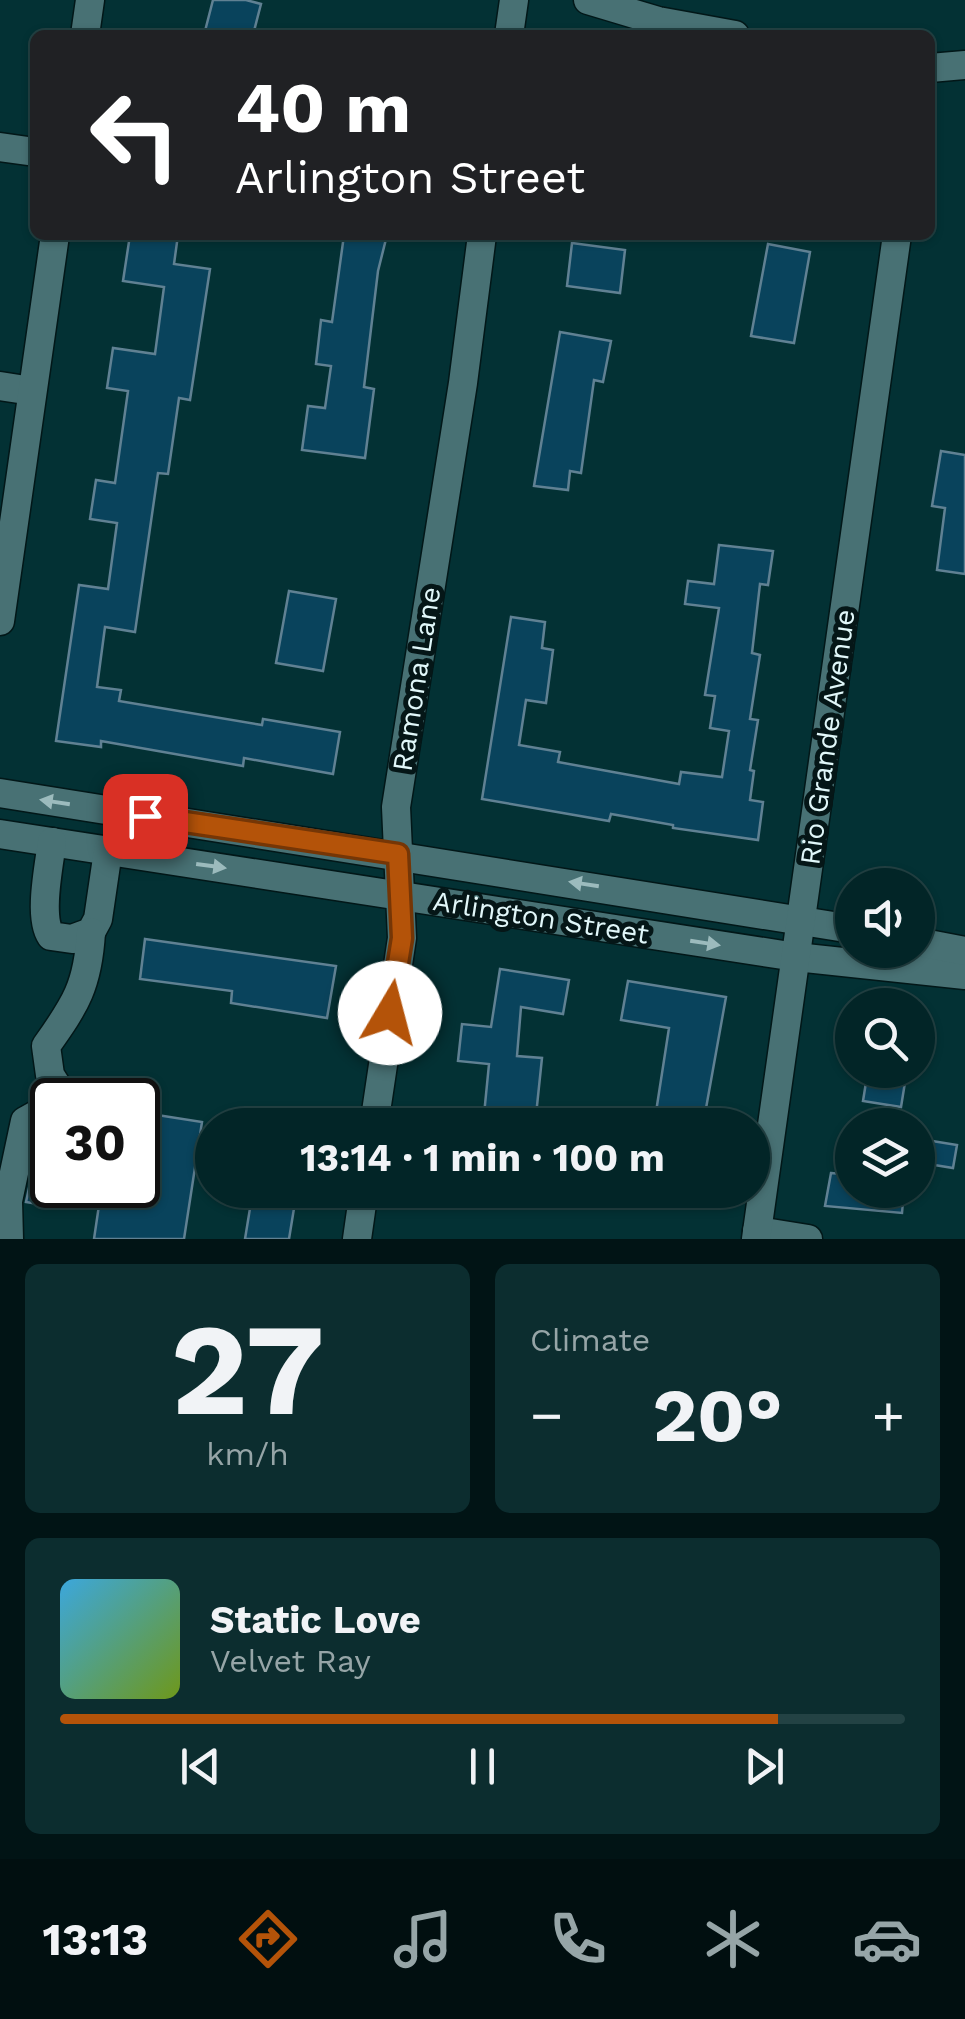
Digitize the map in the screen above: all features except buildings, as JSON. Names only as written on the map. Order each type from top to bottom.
[{"type":"street","points":[[86,30],[90,0]]},
{"type":"street","points":[[510,30],[514,0]]},
{"type":"street","points":[[588,0],[658,21],[708,30]]},
{"type":"street","points":[[935,68],[965,65]]},
{"type":"street","points":[[0,147],[30,151]]},
{"type":"street","points":[[0,622],[55,240]]},
{"type":"street","name":"Ramona Lane","points":[[377,1108],[402,938],[396,807],[481,240]]},
{"type":"street","name":"Rio Grande Avenue","points":[[757,1235],[896,240]]},
{"type":"street","points":[[0,386],[32,391]]},
{"type":"street","name":"Arlington Street","points":[[0,794],[835,925]]},
{"type":"street","name":"Arlington Street","points":[[0,834],[796,957],[965,975]]},
{"type":"street","points":[[52,842],[45,928],[50,936],[72,938],[91,932]]},
{"type":"street","points":[[51,1078],[46,1046],[72,1010],[89,971],[91,932],[98,918],[108,851]]},
{"type":"street","points":[[935,945],[965,951]]},
{"type":"street","points":[[9,1239],[8,1200],[24,1121],[30,1118]]},
{"type":"street","points":[[357,1239],[361,1208]]},
{"type":"street","points":[[757,1235],[808,1239]]},
{"type":"route","points":[[145,816],[398,854],[402,938],[390,1013]]}]
